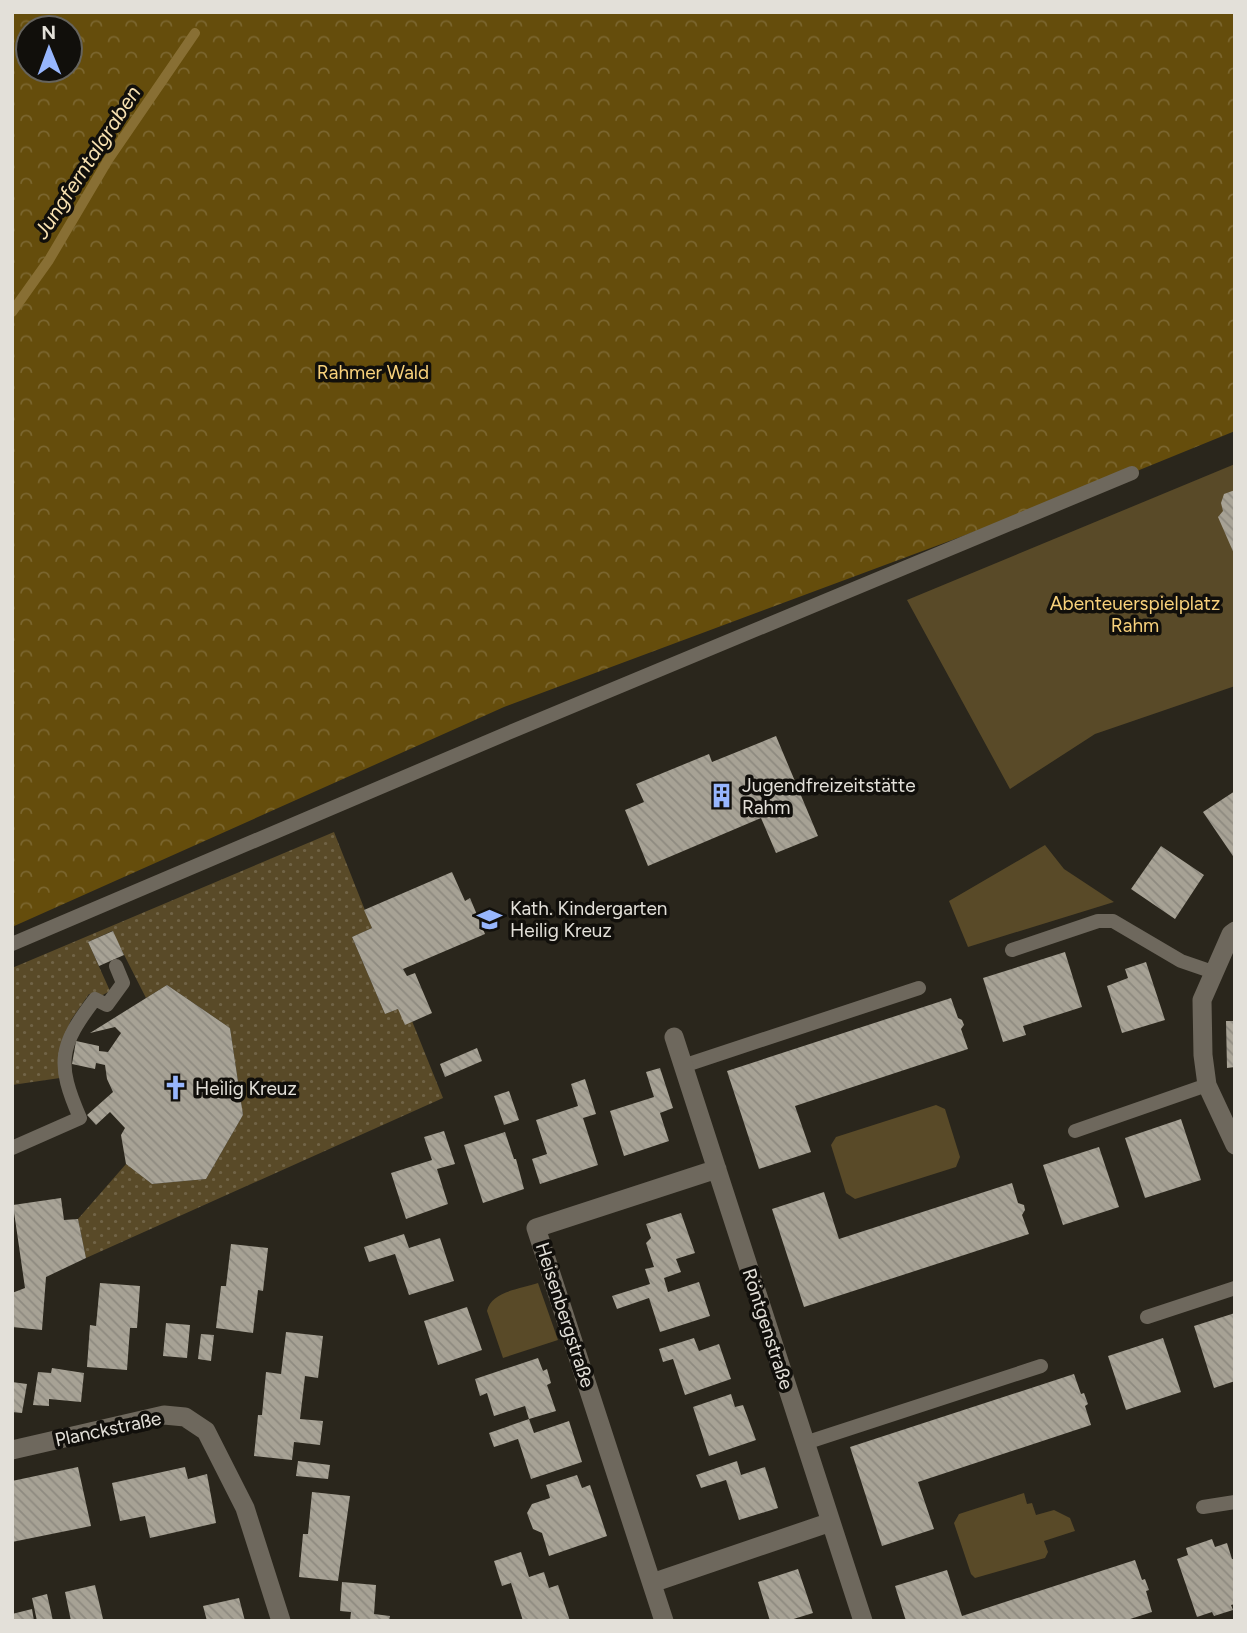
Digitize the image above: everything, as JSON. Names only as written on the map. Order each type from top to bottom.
[{"type":"street","points":[[1235,931],[1231,934],[1202,1000],[1203,1055],[1208,1085],[1235,1146]]},
{"type":"street","name":"Röntgenstraße","points":[[674,1037],[863,1621]]},
{"type":"street","name":"Heisenbergstraße","points":[[664,1621],[536,1228],[717,1169]]},
{"type":"street","name":"Planckstraße","points":[[12,1450],[164,1415],[185,1417],[206,1431],[244,1508],[281,1621]]},
{"type":"street","points":[[652,1583],[831,1522]]},
{"type":"lane","points":[[12,944],[1132,473]]},
{"type":"lane","points":[[1012,950],[1098,921],[1113,921],[1181,961],[1213,972]]},
{"type":"lane","points":[[12,1148],[80,1118],[66,1085],[64,1056],[76,1025],[95,999],[107,1005],[123,983],[116,966]]},
{"type":"lane","points":[[683,1066],[919,988]]},
{"type":"lane","points":[[1075,1130],[1208,1085]]},
{"type":"lane","points":[[1147,1317],[1235,1289]]},
{"type":"lane","points":[[805,1443],[1041,1366]]},
{"type":"lane","points":[[1203,1507],[1235,1502]]},
{"type":"green space","name":"Rahmer Wald","points":[[12,12],[1235,12],[1235,431],[1132,473],[504,707],[12,927]]},
{"type":"green space","name":"Abenteuerspielplatz Rahm","points":[[1235,464],[1235,686],[1095,734],[1010,789],[907,600]]},
{"type":"green space","points":[[334,832],[372,928],[352,937],[385,1014],[398,1009],[412,1021],[443,1098],[86,1258],[78,1219],[126,1164],[152,1184],[206,1179],[243,1115],[230,1028],[167,985],[146,998],[112,931],[88,942],[110,991],[101,996],[89,994],[71,1020],[61,1044],[60,1078],[12,1085],[12,968]]},
{"type":"green space","points":[[1045,845],[1064,869],[1114,902],[968,947],[949,901]]},
{"type":"green space","points":[[936,1105],[945,1109],[960,1157],[956,1167],[855,1199],[846,1193],[831,1145],[836,1137]]},
{"type":"green space","points":[[538,1283],[558,1340],[503,1358],[487,1311],[490,1304],[500,1295]]},
{"type":"green space","points":[[1024,1493],[1027,1504],[1032,1503],[1036,1515],[1054,1510],[1070,1518],[1075,1531],[1044,1541],[1048,1552],[1045,1558],[975,1578],[971,1574],[954,1523],[959,1514]]},
{"type":"building","points":[[1235,490],[1235,556],[1218,517],[1223,511],[1221,503],[1224,494]]},
{"type":"building","name":"Jugendfreizeitstätte Rahm","points":[[776,736],[818,836],[776,853],[761,818],[648,866],[625,810],[644,802],[636,784],[709,754],[712,762]]},
{"type":"building","points":[[1235,791],[1235,859],[1203,812]]},
{"type":"building","points":[[1161,846],[1204,875],[1175,919],[1131,889]]},
{"type":"building","points":[[452,872],[465,901],[470,898],[485,934],[403,969],[407,976],[415,973],[432,1013],[405,1025],[398,1009],[385,1014],[352,937],[372,928],[364,910]]},
{"type":"building","points":[[113,931],[124,955],[99,966],[88,942]]},
{"type":"building","points":[[1065,952],[1082,1007],[1023,1026],[1026,1035],[1003,1042],[983,978]]},
{"type":"building","points":[[1146,962],[1165,1020],[1122,1033],[1107,986],[1128,978],[1125,969]]},
{"type":"building","name":"Heilig Kreuz","points":[[167,985],[230,1028],[243,1115],[206,1179],[152,1184],[126,1164],[121,1135],[125,1128],[110,1112],[96,1125],[87,1115],[113,1092],[105,1065],[96,1063],[95,1069],[72,1064],[76,1041],[99,1046],[99,1051],[108,1052],[121,1033],[115,1027],[90,1033]]},
{"type":"building","points":[[951,998],[958,1018],[964,1025],[961,1029],[968,1049],[795,1106],[811,1152],[759,1169],[727,1071]]},
{"type":"building","points":[[1226,1021],[1235,1021],[1235,1067],[1227,1068]]},
{"type":"building","points":[[477,1048],[482,1061],[445,1077],[440,1064]]},
{"type":"building","points":[[660,1068],[673,1108],[660,1113],[669,1141],[624,1156],[610,1111],[654,1097],[646,1072]]},
{"type":"building","points":[[585,1079],[596,1114],[583,1118],[598,1165],[540,1184],[532,1159],[547,1154],[536,1120],[578,1106],[571,1084]]},
{"type":"building","points":[[509,1091],[519,1120],[504,1125],[494,1096]]},
{"type":"building","points":[[1181,1119],[1201,1180],[1145,1198],[1125,1138]]},
{"type":"building","points":[[444,1131],[455,1164],[437,1169],[448,1204],[406,1219],[391,1173],[432,1160],[424,1137]]},
{"type":"building","points":[[505,1132],[524,1189],[483,1203],[464,1145]]},
{"type":"building","points":[[1099,1147],[1119,1207],[1063,1225],[1043,1165]]},
{"type":"building","points":[[1012,1183],[1018,1203],[1024,1205],[1022,1215],[1029,1234],[804,1307],[772,1209],[824,1192],[839,1239]]},
{"type":"building","points":[[61,1198],[64,1220],[78,1219],[86,1258],[46,1277],[42,1330],[12,1327],[12,1293],[25,1288],[13,1205]]},
{"type":"building","points":[[681,1213],[695,1253],[676,1259],[681,1272],[664,1278],[668,1292],[699,1282],[710,1316],[660,1332],[649,1298],[617,1309],[612,1296],[650,1284],[645,1269],[654,1267],[646,1243],[651,1238],[646,1224]]},
{"type":"building","points":[[404,1234],[409,1248],[440,1238],[454,1281],[409,1295],[395,1254],[369,1262],[364,1247]]},
{"type":"building","points":[[231,1244],[268,1248],[263,1291],[258,1290],[253,1333],[216,1328],[221,1286],[226,1286]]},
{"type":"building","points":[[100,1283],[140,1286],[137,1328],[130,1328],[127,1370],[87,1367],[90,1325],[96,1326]]},
{"type":"building","points":[[467,1307],[482,1350],[438,1365],[424,1321]]},
{"type":"building","points":[[1235,1313],[1235,1381],[1214,1388],[1194,1326]]},
{"type":"building","points":[[166,1323],[190,1325],[187,1358],[163,1356]]},
{"type":"building","points":[[286,1332],[323,1336],[318,1378],[305,1376],[300,1419],[323,1421],[320,1445],[294,1442],[292,1460],[254,1456],[258,1415],[262,1415],[266,1372],[281,1374]]},
{"type":"building","points":[[201,1334],[214,1335],[211,1361],[198,1359]]},
{"type":"building","points":[[694,1338],[699,1351],[719,1344],[731,1379],[685,1395],[673,1359],[663,1362],[659,1349]]},
{"type":"building","points":[[1163,1338],[1181,1392],[1126,1410],[1108,1356]]},
{"type":"building","points":[[538,1358],[543,1371],[547,1369],[551,1383],[547,1385],[556,1411],[529,1419],[525,1406],[494,1416],[487,1393],[480,1396],[475,1379]]},
{"type":"building","points":[[52,1368],[84,1373],[81,1402],[49,1399],[49,1406],[33,1405],[38,1372],[51,1373]]},
{"type":"building","points":[[1074,1374],[1081,1394],[1084,1393],[1088,1404],[1085,1406],[1091,1425],[918,1482],[934,1529],[882,1546],[850,1447]]},
{"type":"building","points":[[12,1382],[27,1384],[22,1413],[12,1412]]},
{"type":"building","points":[[731,1394],[735,1407],[743,1405],[756,1440],[709,1456],[693,1407]]},
{"type":"building","points":[[529,1419],[534,1433],[569,1421],[582,1462],[531,1479],[518,1439],[494,1447],[489,1433]]},
{"type":"building","points":[[298,1461],[330,1465],[328,1479],[296,1476]]},
{"type":"building","points":[[737,1461],[741,1475],[765,1467],[778,1508],[739,1520],[726,1480],[701,1488],[696,1475]]},
{"type":"building","points":[[78,1467],[91,1526],[12,1542],[12,1481]]},
{"type":"building","points":[[185,1467],[188,1479],[207,1474],[216,1523],[150,1538],[145,1516],[120,1521],[112,1483]]},
{"type":"building","points":[[577,1475],[582,1488],[590,1485],[607,1536],[549,1556],[542,1533],[533,1529],[527,1513],[532,1504],[550,1498],[546,1485]]},
{"type":"building","points":[[312,1492],[350,1496],[338,1581],[299,1577],[303,1534],[308,1534]]},
{"type":"building","points":[[1212,1539],[1215,1547],[1227,1543],[1232,1559],[1235,1559],[1235,1604],[1231,1605],[1233,1610],[1214,1616],[1212,1612],[1197,1617],[1177,1559],[1188,1555],[1186,1548]]},
{"type":"building","points":[[521,1552],[529,1577],[544,1572],[549,1588],[558,1585],[570,1621],[523,1621],[511,1583],[502,1586],[494,1561]]},
{"type":"building","points":[[1135,1560],[1142,1580],[1145,1579],[1149,1590],[1146,1591],[1152,1612],[1124,1621],[906,1621],[895,1586],[947,1570],[962,1616]]},
{"type":"building","points":[[798,1569],[813,1613],[787,1621],[770,1621],[758,1582]]},
{"type":"building","points":[[342,1582],[376,1585],[374,1614],[390,1616],[389,1621],[350,1621],[351,1612],[340,1611]]},
{"type":"building","points":[[95,1585],[103,1619],[71,1621],[65,1592]]},
{"type":"building","points":[[47,1594],[53,1621],[37,1621],[32,1598]]},
{"type":"building","points":[[239,1598],[245,1621],[207,1621],[203,1606]]},
{"type":"building","points":[[32,1609],[34,1621],[12,1621],[12,1614]]},
{"type":"waterway","name":"Jungferntalgraben","points":[[12,312],[49,260],[108,160],[195,33]]},
{"type":"place","name":"Jugendfreizeitstätte Rahm","points":[[722,796]]},
{"type":"place","name":"Kath. Kindergarten Heilig Kreuz","points":[[490,919]]},
{"type":"place","name":"Heilig Kreuz","points":[[175,1088]]}]
